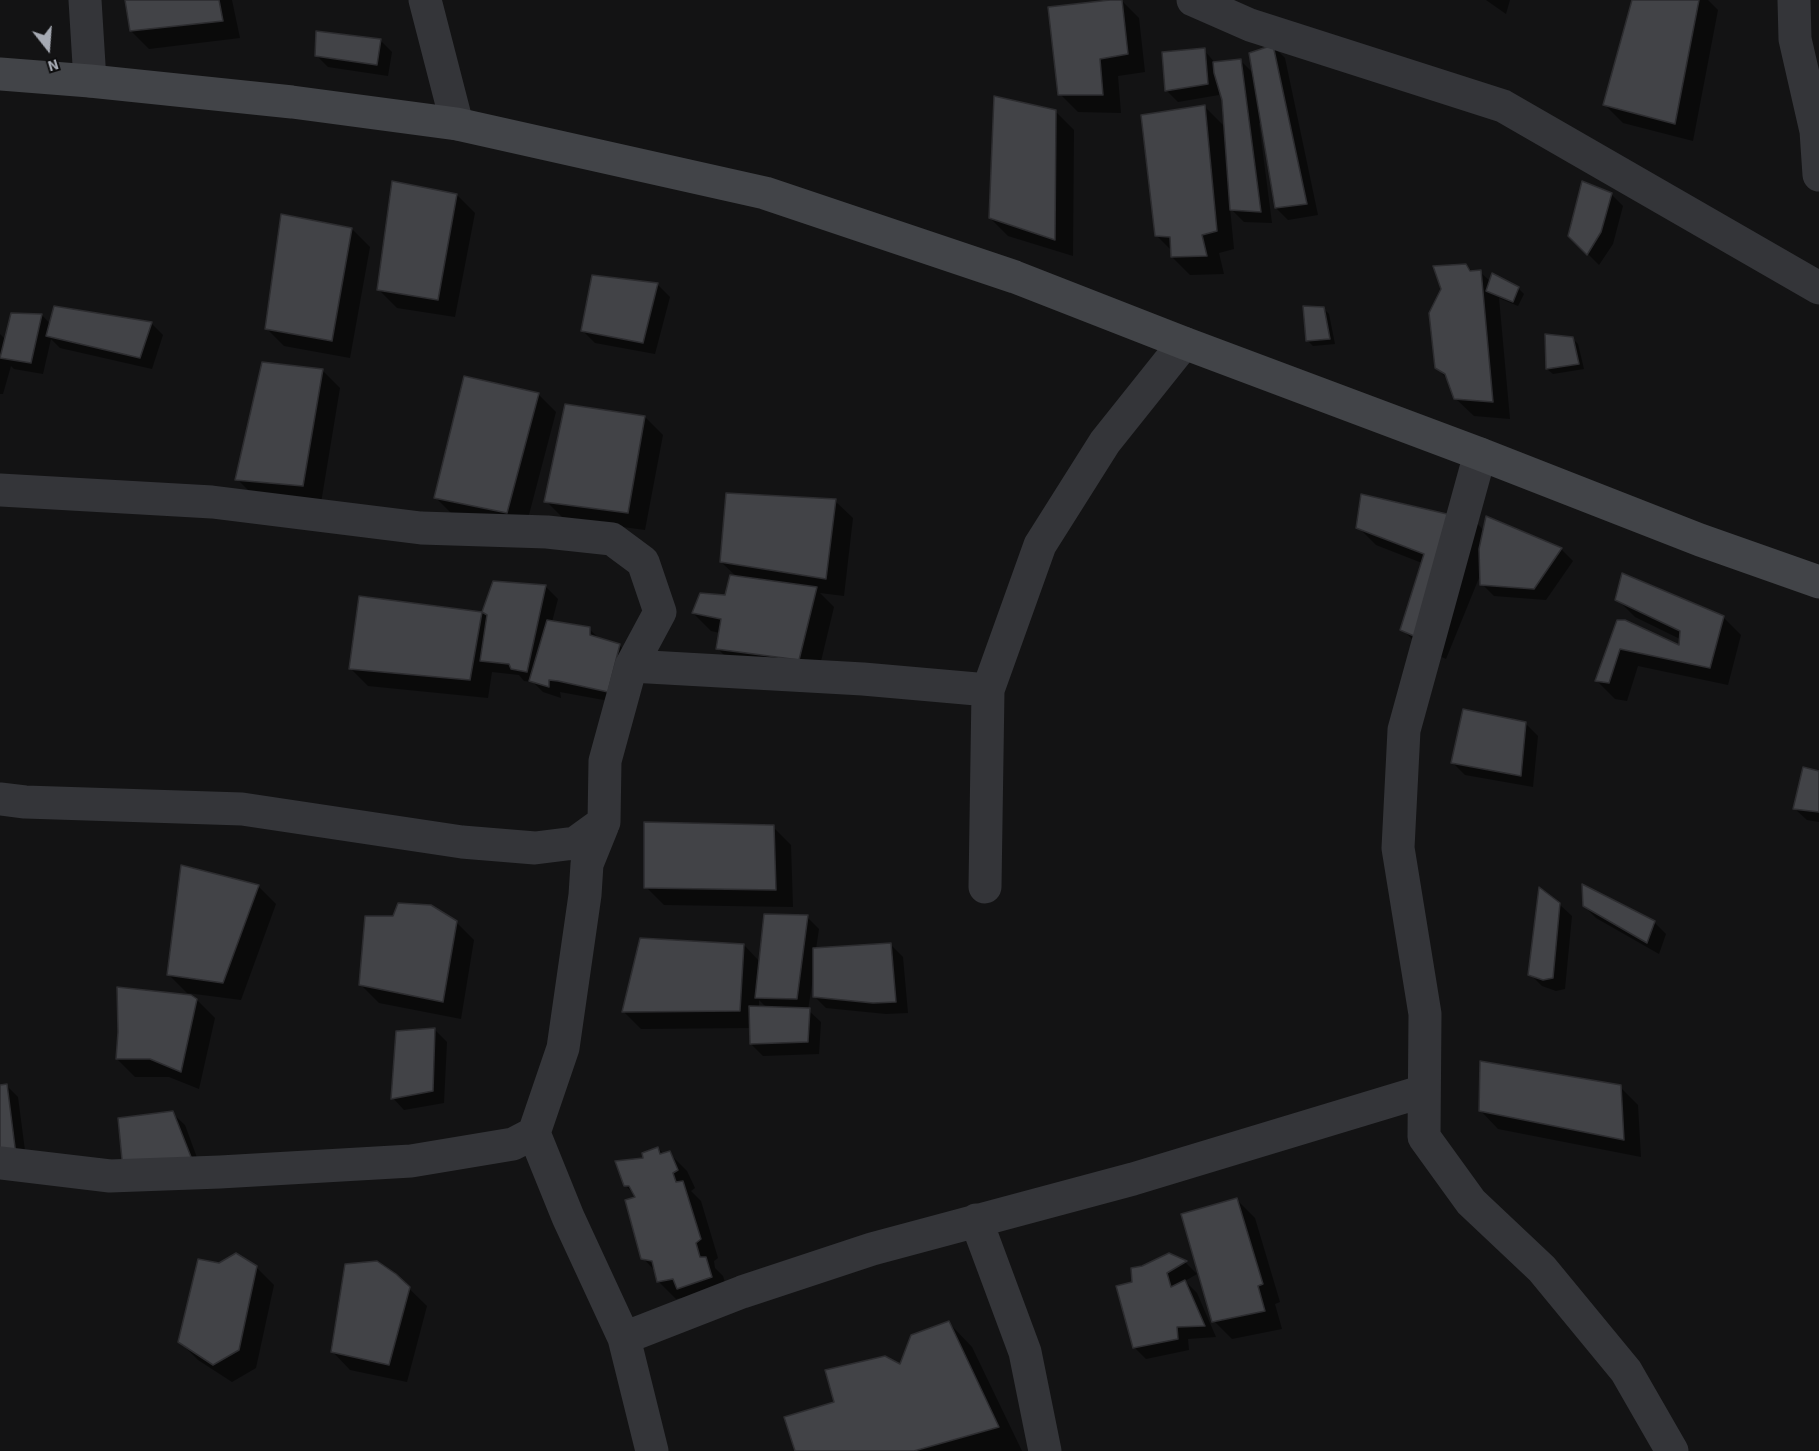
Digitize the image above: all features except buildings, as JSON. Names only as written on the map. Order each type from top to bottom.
[{"type":"main road","points":[[0,74],[292,102],[457,124],[765,193],[1016,277],[1700,540],[1819,582]]},
{"type":"street","points":[[85,0],[90,81]]},
{"type":"street","points":[[424,0],[457,124]]},
{"type":"street","points":[[1193,0],[1250,25],[1503,106],[1819,288]]},
{"type":"street","points":[[1794,0],[1795,39],[1816,130],[1819,175]]},
{"type":"street","points":[[985,887],[988,690],[1040,544],[1105,442],[1184,343]]},
{"type":"street","points":[[1480,454],[1404,730],[1398,848],[1425,1014],[1424,1137],[1471,1202],[1542,1269],[1626,1371],[1672,1451]]},
{"type":"street","points":[[0,490],[212,502],[421,528],[547,531],[612,539],[643,561],[660,612],[631,666],[605,761],[604,822],[587,864],[585,895],[563,1048],[534,1133],[568,1217],[624,1338],[652,1451]]},
{"type":"street","points":[[631,666],[863,679],[988,690]]},
{"type":"street","points":[[0,799],[26,802],[242,809],[462,842],[536,848],[575,843],[604,822]]},
{"type":"street","points":[[624,1338],[742,1292],[872,1250],[1133,1179],[1424,1091]]},
{"type":"street","points":[[0,1163],[110,1176],[220,1172],[411,1161],[513,1144],[534,1133]]},
{"type":"street","points":[[976,1220],[1025,1352],[1045,1451]]}]
